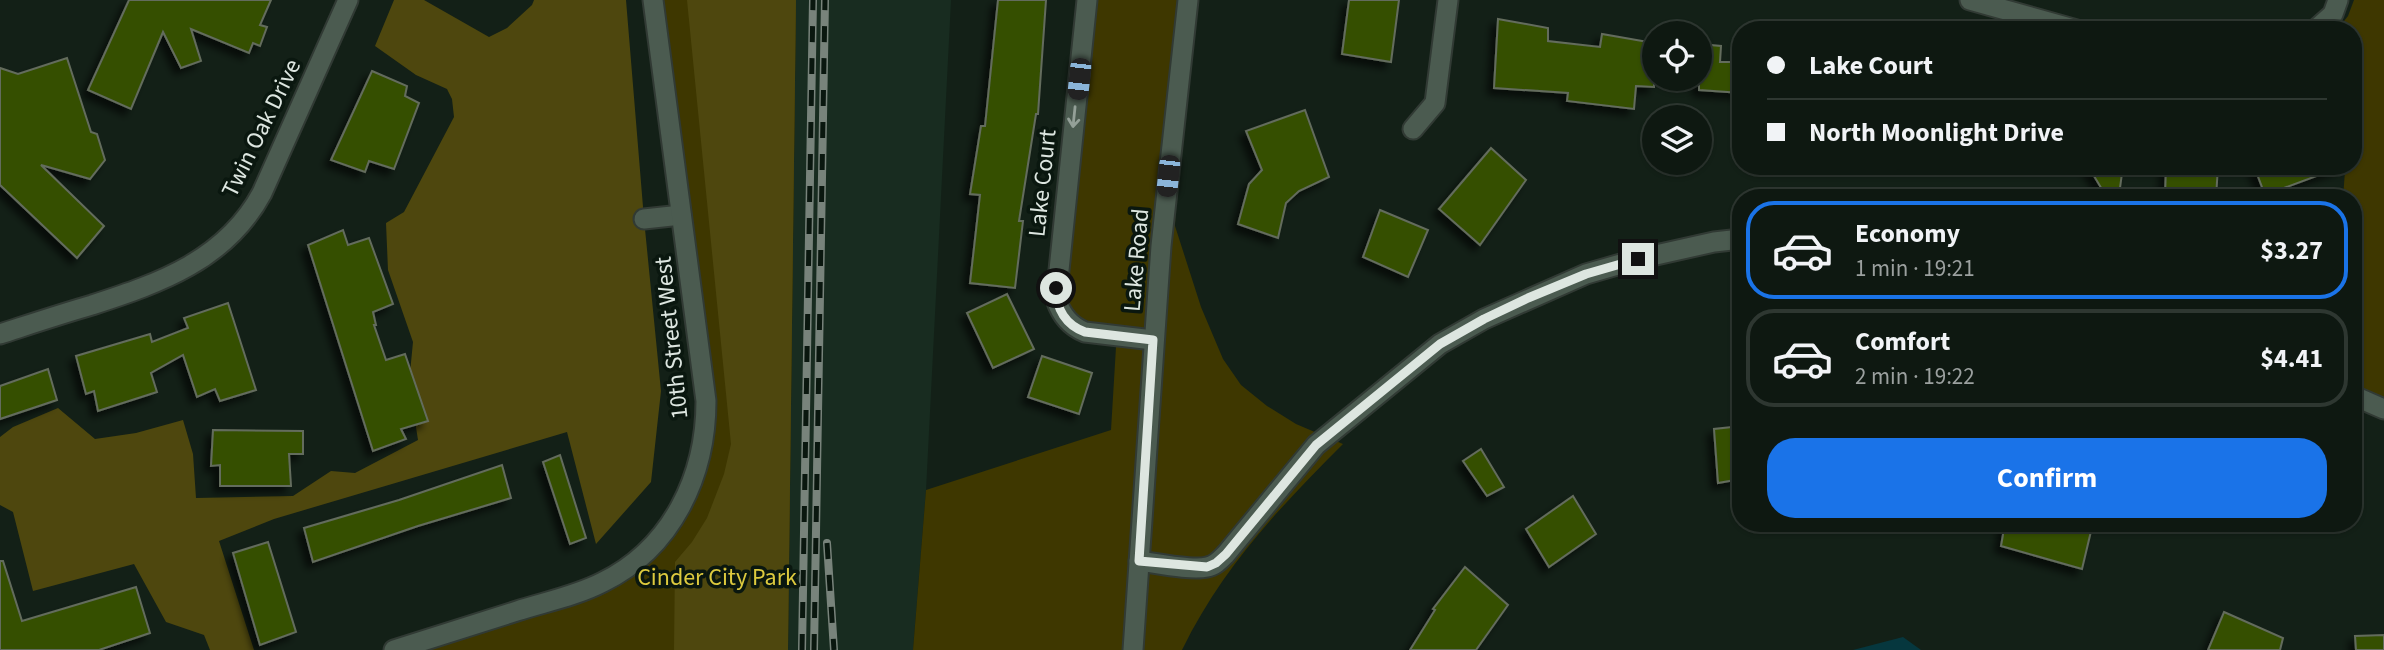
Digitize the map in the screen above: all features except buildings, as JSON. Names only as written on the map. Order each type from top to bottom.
[{"type":"street","name":"Twin Oak Drive","points":[[0,334],[148,287],[174,275],[222,243],[256,204],[262,193],[348,0]]},
{"type":"street","name":"10th Street West","points":[[394,650],[602,583],[618,574],[663,535],[677,516],[695,478],[706,421],[703,377],[653,0]]},
{"type":"street","name":"Lake Court","points":[[1087,0],[1056,299],[1063,316],[1077,329],[1153,340]]},
{"type":"street","name":"Lake Road","points":[[1133,650],[1153,340],[1188,0]]},
{"type":"street","points":[[1413,129],[1435,103],[1448,0]]},
{"type":"street","points":[[1969,0],[2045,21]]},
{"type":"street","points":[[2326,21],[2333,15],[2337,0]]},
{"type":"street","points":[[644,219],[681,215]]},
{"type":"street","points":[[1139,561],[1197,568],[1216,563],[1316,445],[1440,344],[1484,319],[1586,274],[1638,259],[1732,240]]},
{"type":"street","points":[[2362,399],[2384,409]]},
{"type":"shaded area","points":[[796,0],[951,0],[926,490],[913,650],[788,650]]},
{"type":"green space","points":[[394,0],[424,0],[489,37],[507,28],[534,0],[626,0],[661,391],[651,482],[596,544],[567,432],[274,519],[219,541],[254,650],[210,650],[204,635],[166,622],[134,564],[33,591],[13,512],[0,505],[0,437],[13,427],[58,408],[95,439],[136,433],[183,420],[193,454],[196,498],[293,496],[331,471],[355,473],[418,440],[409,383],[413,342],[388,270],[386,223],[404,212],[454,117],[452,99],[447,89],[416,75],[375,46]]},
{"type":"green space","name":"Cinder City Park","points":[[653,0],[796,0],[788,650],[394,650],[587,589],[648,550],[704,438]]},
{"type":"green space","name":"Cinder City Park","points":[[687,0],[796,0],[788,650],[674,650],[675,562],[707,518],[724,474],[731,444]]},
{"type":"green space","points":[[1096,0],[1198,0],[1176,193],[1175,226],[1201,307],[1223,359],[1241,385],[1296,424],[1343,444],[1254,540],[1215,592],[1182,650],[913,650],[926,490],[1111,430],[1116,347],[1113,326],[1096,324],[1076,314],[1064,293]]},
{"type":"green space","points":[[2354,0],[2384,0],[2384,401],[2362,392],[2362,189],[2344,189],[2345,175],[2362,175],[2362,21],[2344,21]]},
{"type":"water","points":[[1903,637],[1921,650],[1853,650]]},
{"type":"railway","points":[[802,650],[813,0]]},
{"type":"railway","points":[[814,650],[825,0]]},
{"type":"railway","points":[[827,543],[834,650]]},
{"type":"route","points":[[1056,288],[1059,308],[1077,329],[1153,340],[1139,561],[1197,568],[1216,563],[1226,554],[1316,445],[1440,344],[1528,298],[1586,274],[1638,259]]}]
